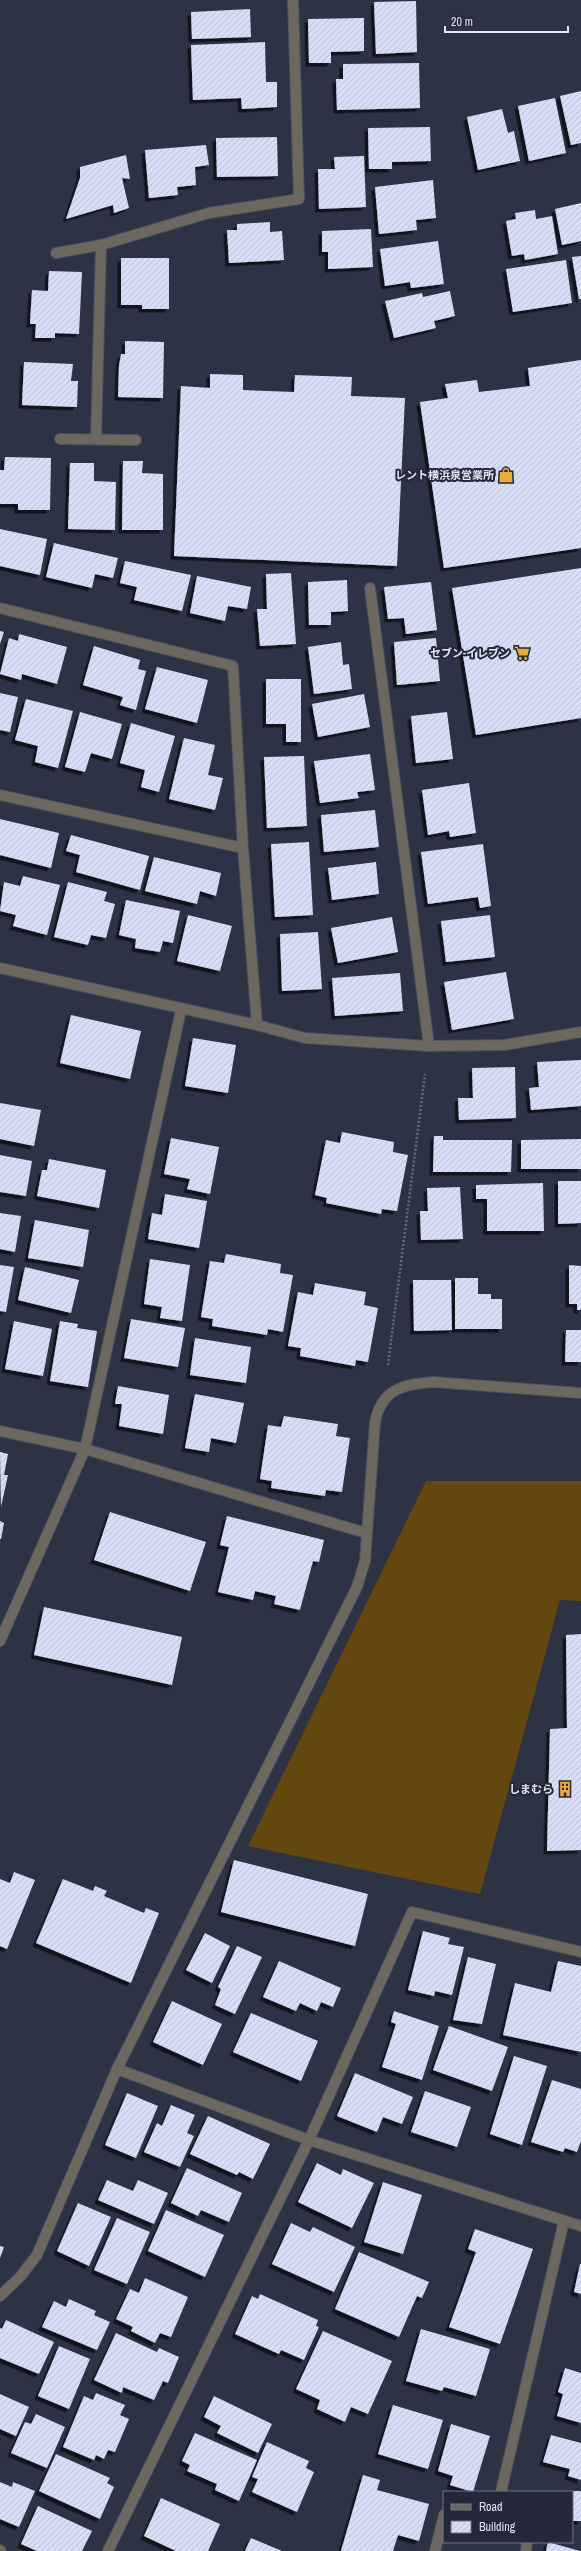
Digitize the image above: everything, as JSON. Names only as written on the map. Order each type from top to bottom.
[{"type":"street","points":[[56,253],[101,245],[209,212],[299,199],[293,0]]},
{"type":"street","points":[[96,439],[101,245]]},
{"type":"street","points":[[60,439],[136,440]]},
{"type":"street","points":[[370,588],[429,1046]]},
{"type":"street","points":[[0,608],[233,666],[243,848],[257,1025]]},
{"type":"street","points":[[0,795],[243,848]]},
{"type":"street","points":[[0,968],[181,1010],[257,1025],[305,1038],[429,1046],[504,1045],[581,1032]]},
{"type":"street","points":[[0,1641],[86,1449],[181,1010]]},
{"type":"street","points":[[0,2296],[20,2277],[37,2255],[117,2069],[357,1587],[365,1562],[375,1422],[378,1408],[383,1399],[398,1388],[416,1383],[434,1382],[581,1393]]},
{"type":"street","points":[[0,1431],[86,1449],[366,1533]]},
{"type":"street","points":[[108,2551],[309,2140],[412,1912],[581,1952]]},
{"type":"street","points":[[117,2069],[309,2140],[581,2226]]},
{"type":"street","points":[[501,2491],[564,2221]]},
{"type":"street","points":[[435,2551],[443,2519]]},
{"type":"path","points":[[383,1399],[429,1046]]},
{"type":"shaded area","points":[[426,1481],[581,1481],[581,1601],[560,1600],[480,1894],[248,1846]]},
{"type":"building","points":[[416,1],[417,52],[376,54],[374,2]]},
{"type":"building","points":[[250,9],[251,37],[192,39],[191,12]]},
{"type":"building","points":[[364,18],[364,51],[331,52],[331,63],[309,63],[308,19]]},
{"type":"building","points":[[265,42],[266,82],[277,82],[277,107],[242,109],[241,98],[193,100],[191,45]]},
{"type":"building","points":[[419,63],[420,108],[337,110],[336,79],[343,79],[343,64]]},
{"type":"building","points":[[581,91],[581,143],[571,145],[560,96]]},
{"type":"building","points":[[555,98],[566,153],[529,161],[518,106]]},
{"type":"building","points":[[502,109],[508,133],[514,131],[520,161],[478,170],[467,117]]},
{"type":"building","points":[[430,127],[431,161],[392,162],[392,169],[369,169],[368,128]]},
{"type":"building","points":[[277,137],[278,176],[217,177],[216,138]]},
{"type":"building","points":[[206,145],[209,165],[195,167],[196,185],[177,187],[178,195],[149,198],[145,150]]},
{"type":"building","points":[[126,155],[130,179],[122,178],[129,208],[114,213],[113,205],[66,219],[80,178],[80,167]]},
{"type":"building","points":[[364,156],[366,207],[319,209],[318,169],[335,169],[334,157]]},
{"type":"building","points":[[433,180],[436,218],[416,220],[417,230],[379,234],[375,187]]},
{"type":"building","points":[[581,203],[581,241],[562,245],[555,209]]},
{"type":"building","points":[[535,210],[536,219],[552,216],[558,254],[525,260],[524,254],[512,256],[506,221],[516,219],[515,213]]},
{"type":"building","points":[[270,222],[270,232],[282,231],[284,260],[229,263],[227,230],[237,230],[237,224]]},
{"type":"building","points":[[371,229],[373,267],[328,269],[328,252],[322,252],[322,231]]},
{"type":"building","points":[[438,241],[444,284],[411,288],[410,282],[385,286],[380,249]]},
{"type":"building","points":[[581,256],[581,299],[579,299],[572,257]]},
{"type":"building","points":[[121,258],[169,258],[169,309],[142,309],[142,305],[121,305]]},
{"type":"building","points":[[566,260],[572,303],[513,312],[506,269]]},
{"type":"building","points":[[49,271],[82,272],[79,334],[55,333],[55,338],[35,338],[36,324],[30,324],[32,290],[48,291]]},
{"type":"building","points":[[450,291],[455,316],[434,321],[436,328],[394,338],[385,301],[422,293],[423,297]]},
{"type":"building","points":[[125,341],[164,342],[163,398],[118,397],[119,366],[121,354],[125,354]]},
{"type":"building","name":"レント横浜泉営業所","points":[[581,360],[581,548],[444,568],[420,402],[448,398],[445,384],[477,380],[479,392],[530,386],[528,368]]},
{"type":"building","points":[[24,362],[73,364],[71,381],[78,381],[77,407],[22,405]]},
{"type":"building","points":[[210,374],[243,375],[243,390],[294,392],[295,375],[352,377],[351,396],[405,398],[397,566],[174,556],[181,386],[210,388]]},
{"type":"building","points":[[5,457],[51,458],[50,510],[18,510],[18,504],[0,504],[0,470],[4,470]]},
{"type":"building","points":[[123,461],[143,461],[142,473],[163,474],[163,530],[122,530]]},
{"type":"building","points":[[70,463],[94,463],[94,481],[116,482],[115,530],[68,529]]},
{"type":"building","points":[[0,529],[47,539],[40,575],[0,566]]},
{"type":"building","points":[[54,543],[118,558],[113,578],[95,574],[92,588],[46,577]]},
{"type":"building","points":[[125,561],[191,575],[182,611],[134,600],[137,587],[120,583]]},
{"type":"building","name":"セブン-イレブン","points":[[581,568],[581,718],[476,735],[452,588]]},
{"type":"building","points":[[291,573],[296,644],[260,646],[257,609],[267,609],[266,574]]},
{"type":"building","points":[[197,576],[251,587],[247,609],[228,606],[225,621],[190,613]]},
{"type":"building","points":[[347,580],[348,611],[331,612],[331,625],[309,625],[308,582]]},
{"type":"building","points":[[431,582],[437,630],[406,634],[404,618],[388,619],[384,587]]},
{"type":"building","points":[[0,631],[4,632],[0,644]]},
{"type":"building","points":[[19,634],[67,647],[57,684],[22,674],[21,680],[0,674],[9,638],[18,641]]},
{"type":"building","points":[[436,638],[440,681],[397,685],[394,642]]},
{"type":"building","points":[[341,642],[343,665],[349,664],[352,689],[314,694],[308,647]]},
{"type":"building","points":[[94,646],[140,660],[138,669],[146,671],[136,710],[120,705],[123,697],[83,685]]},
{"type":"building","points":[[157,667],[208,680],[197,723],[145,709]]},
{"type":"building","points":[[266,679],[301,679],[301,742],[286,742],[286,724],[266,724]]},
{"type":"building","points":[[0,693],[18,697],[10,732],[0,730]]},
{"type":"building","points":[[364,694],[370,727],[318,737],[312,704]]},
{"type":"building","points":[[26,699],[73,711],[58,768],[35,762],[38,746],[15,740]]},
{"type":"building","points":[[80,712],[122,724],[112,759],[91,753],[85,772],[65,767]]},
{"type":"building","points":[[447,712],[453,759],[416,763],[411,716]]},
{"type":"building","points":[[131,723],[175,736],[159,792],[141,787],[145,770],[120,763]]},
{"type":"building","points":[[184,738],[215,745],[208,775],[223,778],[215,810],[169,799]]},
{"type":"building","points":[[370,754],[375,790],[357,792],[359,798],[320,803],[314,761]]},
{"type":"building","points":[[304,756],[307,826],[267,828],[264,757]]},
{"type":"building","points":[[469,783],[476,833],[450,837],[449,831],[428,835],[422,790]]},
{"type":"building","points":[[375,810],[379,847],[324,852],[321,815]]},
{"type":"building","points":[[0,819],[59,833],[51,868],[0,855]]},
{"type":"building","points":[[71,835],[149,856],[140,890],[76,872],[80,855],[66,851]]},
{"type":"building","points":[[309,842],[313,915],[275,917],[271,844]]},
{"type":"building","points":[[483,844],[491,906],[480,908],[478,897],[428,904],[421,852]]},
{"type":"building","points":[[154,857],[221,873],[216,896],[200,891],[197,904],[145,891]]},
{"type":"building","points":[[376,862],[379,894],[332,900],[328,868]]},
{"type":"building","points":[[23,876],[60,885],[47,935],[13,926],[16,915],[0,911],[4,882],[20,886]]},
{"type":"building","points":[[68,882],[107,892],[104,901],[115,904],[106,938],[91,935],[88,945],[54,937]]},
{"type":"building","points":[[126,900],[180,911],[173,943],[163,941],[160,952],[135,948],[136,939],[119,935]]},
{"type":"building","points":[[188,915],[232,926],[220,971],[177,961]]},
{"type":"building","points":[[490,915],[495,957],[446,962],[441,921]]},
{"type":"building","points":[[392,917],[398,952],[338,963],[331,928]]},
{"type":"building","points":[[318,932],[322,989],[282,991],[280,934]]},
{"type":"building","points":[[506,972],[514,1019],[452,1030],[444,982]]},
{"type":"building","points":[[400,973],[403,1011],[335,1016],[332,978]]},
{"type":"building","points":[[71,1015],[141,1031],[130,1079],[60,1063]]},
{"type":"building","points":[[193,1038],[236,1045],[228,1093],[185,1086]]},
{"type":"building","points":[[581,1060],[581,1106],[531,1110],[529,1088],[539,1087],[537,1062]]},
{"type":"building","points":[[515,1067],[516,1118],[459,1120],[458,1098],[473,1098],[472,1068]]},
{"type":"building","points":[[0,1103],[41,1110],[34,1146],[0,1139]]},
{"type":"building","points":[[342,1132],[394,1142],[393,1152],[408,1155],[397,1211],[382,1209],[381,1214],[326,1203],[327,1198],[315,1195],[326,1140],[340,1143]]},
{"type":"building","points":[[434,1136],[443,1136],[443,1140],[512,1140],[511,1172],[433,1172]]},
{"type":"building","points":[[171,1138],[219,1147],[210,1194],[187,1189],[190,1179],[164,1174]]},
{"type":"building","points":[[581,1139],[581,1169],[521,1169],[521,1140]]},
{"type":"building","points":[[0,1155],[32,1161],[26,1196],[0,1192]]},
{"type":"building","points":[[49,1159],[106,1170],[99,1208],[37,1196],[42,1170],[47,1170]]},
{"type":"building","points":[[558,1181],[581,1181],[581,1223],[558,1224]]},
{"type":"building","points":[[543,1183],[544,1231],[487,1231],[487,1199],[476,1199],[476,1185]]},
{"type":"building","points":[[460,1187],[463,1239],[421,1240],[420,1211],[428,1211],[427,1188]]},
{"type":"building","points":[[165,1194],[207,1201],[199,1248],[148,1239],[152,1213],[162,1215]]},
{"type":"building","points":[[0,1213],[21,1216],[15,1252],[0,1249]]},
{"type":"building","points":[[35,1220],[89,1230],[83,1267],[28,1258]]},
{"type":"building","points":[[226,1254],[281,1264],[280,1273],[293,1275],[283,1332],[268,1329],[267,1335],[212,1326],[213,1319],[201,1317],[210,1261],[224,1263]]},
{"type":"building","points":[[150,1259],[190,1265],[182,1321],[160,1318],[162,1307],[144,1304]]},
{"type":"building","points":[[0,1265],[14,1267],[6,1312],[0,1311]]},
{"type":"building","points":[[569,1265],[581,1266],[581,1310],[577,1310],[577,1304],[569,1304]]},
{"type":"building","points":[[25,1267],[79,1280],[71,1313],[18,1300]]},
{"type":"building","points":[[455,1278],[478,1278],[478,1294],[491,1294],[491,1299],[502,1299],[502,1329],[455,1329]]},
{"type":"building","points":[[413,1280],[451,1280],[452,1330],[414,1331]]},
{"type":"building","points":[[315,1283],[366,1292],[364,1305],[378,1308],[368,1362],[356,1360],[355,1366],[300,1356],[301,1348],[288,1346],[298,1292],[313,1295]]},
{"type":"building","points":[[131,1319],[185,1328],[178,1367],[124,1358]]},
{"type":"building","points":[[14,1321],[52,1329],[43,1376],[5,1369]]},
{"type":"building","points":[[60,1321],[78,1324],[77,1328],[97,1331],[88,1387],[50,1381]]},
{"type":"building","points":[[566,1330],[581,1330],[581,1362],[565,1362]]},
{"type":"building","points":[[195,1338],[251,1347],[246,1383],[190,1375]]},
{"type":"building","points":[[118,1386],[169,1395],[163,1434],[119,1426],[122,1404],[115,1404]]},
{"type":"building","points":[[195,1394],[244,1403],[236,1443],[211,1438],[209,1452],[185,1448]]},
{"type":"building","points":[[284,1416],[338,1424],[336,1436],[350,1438],[342,1492],[326,1490],[325,1496],[271,1488],[272,1481],[260,1479],[268,1425],[281,1427]]},
{"type":"building","points":[[0,1452],[8,1454],[4,1475],[8,1475],[1,1507]]},
{"type":"building","points":[[110,1512],[206,1542],[190,1591],[94,1560]]},
{"type":"building","points":[[227,1516],[324,1540],[319,1562],[313,1561],[300,1610],[274,1604],[276,1596],[255,1591],[253,1600],[218,1592],[229,1547],[220,1545]]},
{"type":"building","points":[[0,1521],[4,1523],[1,1539],[0,1539]]},
{"type":"building","points":[[44,1607],[182,1637],[172,1685],[34,1655]]},
{"type":"building","name":"しまむら","points":[[581,1634],[581,1850],[547,1851],[550,1729],[567,1728],[566,1635]]},
{"type":"building","points":[[234,1860],[368,1894],[355,1946],[221,1912]]},
{"type":"building","points":[[14,1872],[35,1880],[7,1949],[0,1946],[0,1879],[10,1883]]},
{"type":"building","points":[[63,1879],[93,1891],[95,1886],[107,1891],[104,1896],[144,1913],[146,1908],[159,1913],[131,1983],[36,1943]]},
{"type":"building","points":[[423,1931],[450,1938],[448,1944],[464,1947],[452,1995],[435,1991],[434,1996],[408,1990]]},
{"type":"building","points":[[205,1933],[230,1946],[212,1983],[186,1970]]},
{"type":"building","points":[[237,1946],[262,1957],[235,2014],[215,2005],[221,1989],[218,1987]]},
{"type":"building","points":[[468,1957],[496,1964],[482,2024],[453,2020]]},
{"type":"building","points":[[279,1961],[341,1988],[333,2007],[321,2002],[317,2011],[300,2003],[296,2011],[263,1997]]},
{"type":"building","points":[[558,1961],[581,1966],[581,2052],[503,2035],[515,1983],[551,1992]]},
{"type":"building","points":[[172,2001],[222,2024],[203,2065],[153,2042]]},
{"type":"building","points":[[394,2011],[439,2026],[422,2080],[382,2067],[396,2024],[391,2022]]},
{"type":"building","points":[[251,2013],[318,2041],[301,2081],[233,2052]]},
{"type":"building","points":[[449,2026],[508,2047],[492,2091],[433,2070]]},
{"type":"building","points":[[514,2056],[547,2066],[522,2145],[490,2134]]},
{"type":"building","points":[[355,2073],[413,2097],[402,2124],[383,2117],[377,2132],[337,2116]]},
{"type":"building","points":[[552,2080],[581,2089],[581,2141],[577,2152],[565,2148],[563,2152],[531,2142]]},
{"type":"building","points":[[425,2091],[471,2107],[457,2147],[411,2132]]},
{"type":"building","points":[[127,2093],[158,2106],[136,2158],[105,2145]]},
{"type":"building","points":[[171,2105],[195,2115],[187,2133],[194,2136],[180,2167],[144,2152],[157,2123],[162,2126]]},
{"type":"building","points":[[208,2116],[270,2144],[253,2179],[239,2172],[237,2175],[190,2154]]},
{"type":"building","points":[[317,2163],[341,2175],[343,2169],[374,2183],[352,2228],[298,2202]]},
{"type":"building","points":[[187,2168],[242,2193],[229,2222],[201,2210],[198,2216],[171,2203]]},
{"type":"building","points":[[107,2180],[133,2191],[138,2180],[168,2193],[154,2224],[98,2200]]},
{"type":"building","points":[[383,2182],[422,2195],[403,2254],[364,2242]]},
{"type":"building","points":[[78,2203],[111,2217],[89,2266],[57,2251]]},
{"type":"building","points":[[166,2210],[224,2235],[205,2277],[148,2251]]},
{"type":"building","points":[[117,2218],[150,2232],[127,2284],[94,2270]]},
{"type":"building","points":[[291,2223],[310,2232],[313,2227],[355,2247],[334,2292],[272,2264]]},
{"type":"building","points":[[475,2229],[533,2249],[500,2344],[449,2327],[476,2252],[468,2249]]},
{"type":"building","points":[[0,2246],[4,2247],[0,2258]]},
{"type":"building","points":[[359,2252],[429,2282],[422,2298],[417,2296],[399,2337],[335,2309]]},
{"type":"building","points":[[581,2264],[581,2294],[574,2292]]},
{"type":"building","points":[[145,2278],[188,2297],[171,2337],[160,2333],[155,2343],[131,2331],[133,2327],[116,2319],[130,2289],[139,2293]]},
{"type":"building","points":[[260,2294],[318,2320],[316,2326],[319,2327],[304,2360],[281,2350],[279,2354],[235,2334],[252,2296],[258,2299]]},
{"type":"building","points":[[69,2299],[96,2311],[94,2315],[110,2322],[97,2350],[42,2327],[54,2301],[66,2307]]},
{"type":"building","points":[[6,2320],[54,2342],[39,2374],[0,2358],[0,2328],[2,2329]]},
{"type":"building","points":[[421,2329],[490,2349],[476,2396],[444,2387],[442,2391],[406,2381]]},
{"type":"building","points":[[323,2331],[392,2361],[368,2414],[351,2407],[345,2422],[317,2409],[320,2400],[296,2389]]},
{"type":"building","points":[[116,2333],[157,2352],[159,2348],[179,2357],[168,2383],[163,2381],[154,2400],[123,2387],[122,2393],[94,2380]]},
{"type":"building","points":[[59,2346],[90,2359],[69,2409],[38,2396]]},
{"type":"building","points":[[565,2368],[581,2373],[581,2423],[557,2416],[563,2394],[558,2392]]},
{"type":"building","points":[[96,2393],[125,2405],[120,2415],[129,2419],[115,2452],[108,2450],[104,2459],[96,2455],[94,2460],[63,2447],[84,2396],[93,2400]]},
{"type":"building","points":[[0,2394],[29,2407],[16,2436],[0,2429]]},
{"type":"building","points":[[214,2396],[272,2424],[258,2453],[217,2433],[221,2426],[204,2417]]},
{"type":"building","points":[[393,2405],[443,2420],[428,2469],[378,2454]]},
{"type":"building","points":[[36,2414],[65,2427],[47,2468],[11,2453],[25,2422],[31,2424]]},
{"type":"building","points":[[451,2424],[490,2436],[473,2491],[450,2485],[453,2476],[438,2471]]},
{"type":"building","points":[[195,2433],[257,2460],[239,2501],[215,2490],[217,2484],[187,2471],[190,2465],[182,2461]]},
{"type":"building","points":[[551,2435],[581,2443],[581,2480],[568,2476],[570,2469],[543,2462]]},
{"type":"building","points":[[267,2442],[309,2461],[306,2468],[314,2472],[297,2512],[252,2492],[258,2479],[252,2477]]},
{"type":"building","points":[[56,2454],[110,2478],[107,2483],[114,2487],[100,2519],[39,2491]]},
{"type":"building","points":[[363,2475],[380,2480],[377,2490],[429,2504],[419,2541],[398,2535],[393,2551],[341,2551]]},
{"type":"building","points":[[0,2482],[12,2487],[13,2482],[35,2491],[19,2527],[0,2519]]},
{"type":"building","points":[[573,2491],[581,2491],[581,2521],[573,2521]]},
{"type":"building","points":[[161,2498],[220,2524],[208,2551],[176,2551],[144,2536]]},
{"type":"building","points":[[38,2506],[92,2531],[82,2551],[37,2551],[21,2544]]},
{"type":"building","points":[[251,2538],[282,2551],[245,2551]]},
{"type":"building","points":[[548,2543],[552,2543],[580,2551],[546,2551]]},
{"type":"place","name":"レント横浜泉営業所","points":[[506,475]]},
{"type":"place","name":"セブン-イレブン","points":[[522,653]]},
{"type":"place","name":"しまむら","points":[[565,1789]]}]
